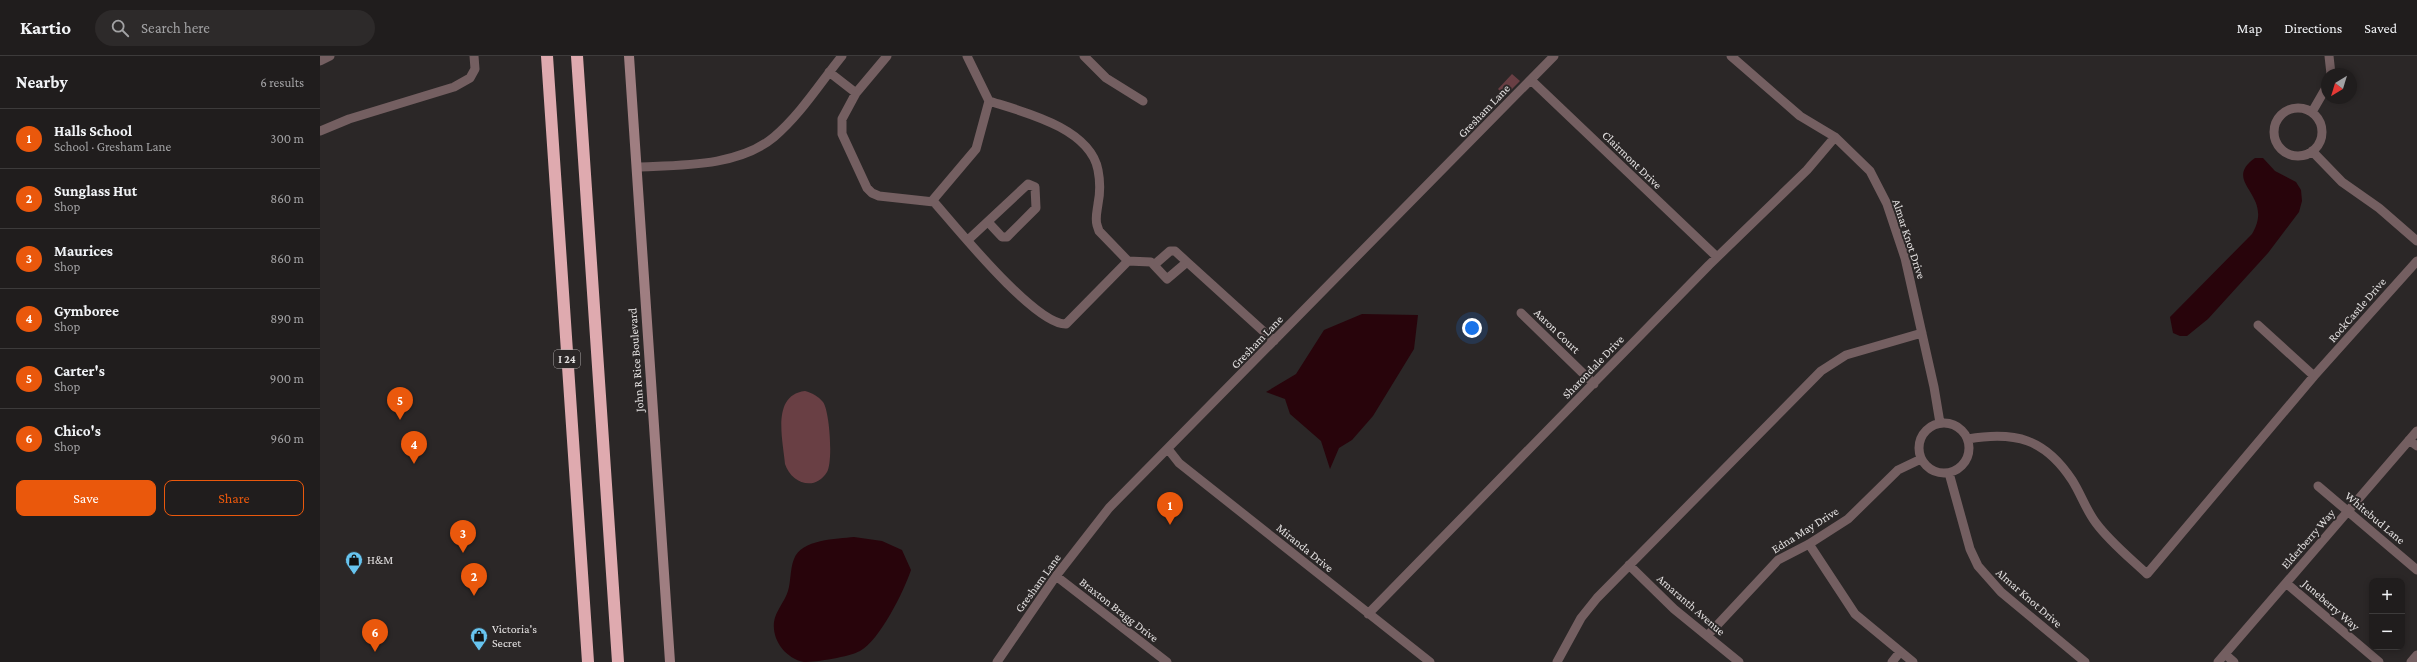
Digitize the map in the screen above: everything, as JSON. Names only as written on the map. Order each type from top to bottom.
[{"type":"highway","name":"I 24","points":[[547,56],[588,662]]},
{"type":"highway","name":"I 24","points":[[577,56],[618,662]]},
{"type":"street","points":[[320,61],[330,56]]},
{"type":"street","points":[[320,131],[349,119],[454,87],[470,78],[475,69],[474,56]]},
{"type":"street","name":"John R Rice Boulevard","points":[[629,56],[670,662]]},
{"type":"street","points":[[637,167],[708,163],[744,153],[773,138],[797,114],[842,56]]},
{"type":"street","points":[[887,56],[856,93],[842,119],[842,134],[867,188],[872,193],[879,196],[932,201],[968,240],[991,268],[1015,291],[1059,324],[1066,324],[1128,260]]},
{"type":"street","points":[[932,201],[976,150],[989,101],[967,56]]},
{"type":"street","points":[[1084,56],[1106,78],[1142,101]]},
{"type":"street","name":"Gresham Lane","points":[[997,662],[1056,576],[1109,508],[1554,56]]},
{"type":"street","name":"Almar Knot Drive","points":[[1732,56],[1800,116],[1834,137],[1870,171],[1887,204],[1905,258],[1940,423]]},
{"type":"street","points":[[2329,56],[2330,68]]},
{"type":"street","points":[[829,72],[856,93]]},
{"type":"street","name":"Clairmont Drive","points":[[1531,80],[1717,257]]},
{"type":"street","points":[[2312,112],[2321,96]]},
{"type":"street","points":[[989,101],[1036,116],[1058,126],[1087,150],[1096,161],[1098,172],[1096,225],[1099,231],[1128,260],[1151,262],[1167,280],[1187,262]]},
{"type":"street","points":[[2305,108],[2312,112],[2320,121],[2322,130],[2320,143],[2312,152],[2301,156],[2290,154],[2278,144],[2274,129],[2277,120],[2290,109],[2305,108]]},
{"type":"street","name":"Sharondale Drive","points":[[1368,614],[1717,257],[1807,170],[1834,137]]},
{"type":"street","points":[[2312,152],[2342,182],[2379,208],[2417,240]]},
{"type":"street","points":[[968,240],[1028,184],[1036,187],[1036,208],[1007,237],[1002,237],[988,222]]},
{"type":"street","points":[[1154,265],[1170,251],[1175,251],[1274,341]]},
{"type":"street","name":"RockCastle Drive","points":[[1968,439],[1983,436],[2030,441],[2053,455],[2072,481],[2096,523],[2147,574],[2314,376],[2417,261]]},
{"type":"street","name":"Aaron Court","points":[[1521,313],[1594,384]]},
{"type":"street","points":[[2258,325],[2314,376]]},
{"type":"street","points":[[1557,662],[1581,618],[1597,598],[1821,370],[1846,355],[1922,334]]},
{"type":"street","points":[[1940,423],[1950,423],[1958,427],[1968,439],[1969,451],[1967,458],[1962,466],[1949,473],[1932,470],[1921,459],[1919,444],[1921,437],[1926,430],[1940,423]]},
{"type":"street","name":"Elderberry Way","points":[[2218,662],[2417,431]]},
{"type":"street","points":[[2409,440],[2417,446]]},
{"type":"street","name":"Miranda Drive","points":[[1168,449],[1179,462],[1430,662]]},
{"type":"street","name":"Edna May Drive","points":[[1706,636],[1778,560],[1809,544],[1852,515],[1885,482],[1904,466],[1921,459]]},
{"type":"street","name":"Almar Knot Drive","points":[[1949,473],[1973,558],[1982,571],[2001,592],[2084,661]]},
{"type":"street","name":"Whitebud Lane","points":[[2318,486],[2417,570]]},
{"type":"street","points":[[1809,544],[1855,614],[1913,662]]},
{"type":"street","name":"Amaranth Avenue","points":[[1629,565],[1674,609],[1739,662]]},
{"type":"street","name":"Braxton Bragg Drive","points":[[1056,576],[1167,662]]},
{"type":"street","name":"Juneberry Way","points":[[2286,583],[2379,662]]},
{"type":"street","points":[[1892,662],[1900,652]]},
{"type":"street","points":[[2225,654],[2234,662]]},
{"type":"street","points":[[2411,662],[2417,655]]},
{"type":"shaded area","points":[[1512,74],[1520,81],[1505,96],[1498,89]]},
{"type":"shaded area","points":[[2255,158],[2263,158],[2275,171],[2296,182],[2301,190],[2302,201],[2299,212],[2268,253],[2208,319],[2187,336],[2180,336],[2173,333],[2170,317],[2252,234],[2258,220],[2258,209],[2243,175],[2246,167]]},
{"type":"shaded area","points":[[1362,314],[1418,315],[1414,349],[1373,416],[1352,440],[1339,448],[1330,469],[1321,441],[1290,414],[1285,399],[1266,392],[1296,374],[1324,330]]},
{"type":"shaded area","points":[[805,391],[815,395],[823,402],[830,437],[830,458],[827,472],[816,482],[810,483],[804,483],[798,480],[788,471],[785,464],[781,431],[783,410],[787,401],[794,394]]},
{"type":"shaded area","points":[[854,537],[882,541],[902,550],[911,570],[903,590],[883,626],[868,645],[860,651],[825,660],[804,662],[797,660],[791,657],[781,647],[775,635],[774,629],[776,614],[788,591],[794,559],[798,552],[804,547],[820,541]]},
{"type":"place","name":"Carter's","points":[[400,420]]},
{"type":"place","name":"Gymboree","points":[[414,464]]},
{"type":"place","name":"Halls School","points":[[1170,525]]},
{"type":"place","name":"Maurices","points":[[463,553]]},
{"type":"place","name":"H&M","points":[[354,575]]},
{"type":"place","name":"Sunglass Hut","points":[[474,596]]},
{"type":"place","name":"Victoria's Secret","points":[[479,651]]},
{"type":"place","name":"Chico's","points":[[375,652]]}]
